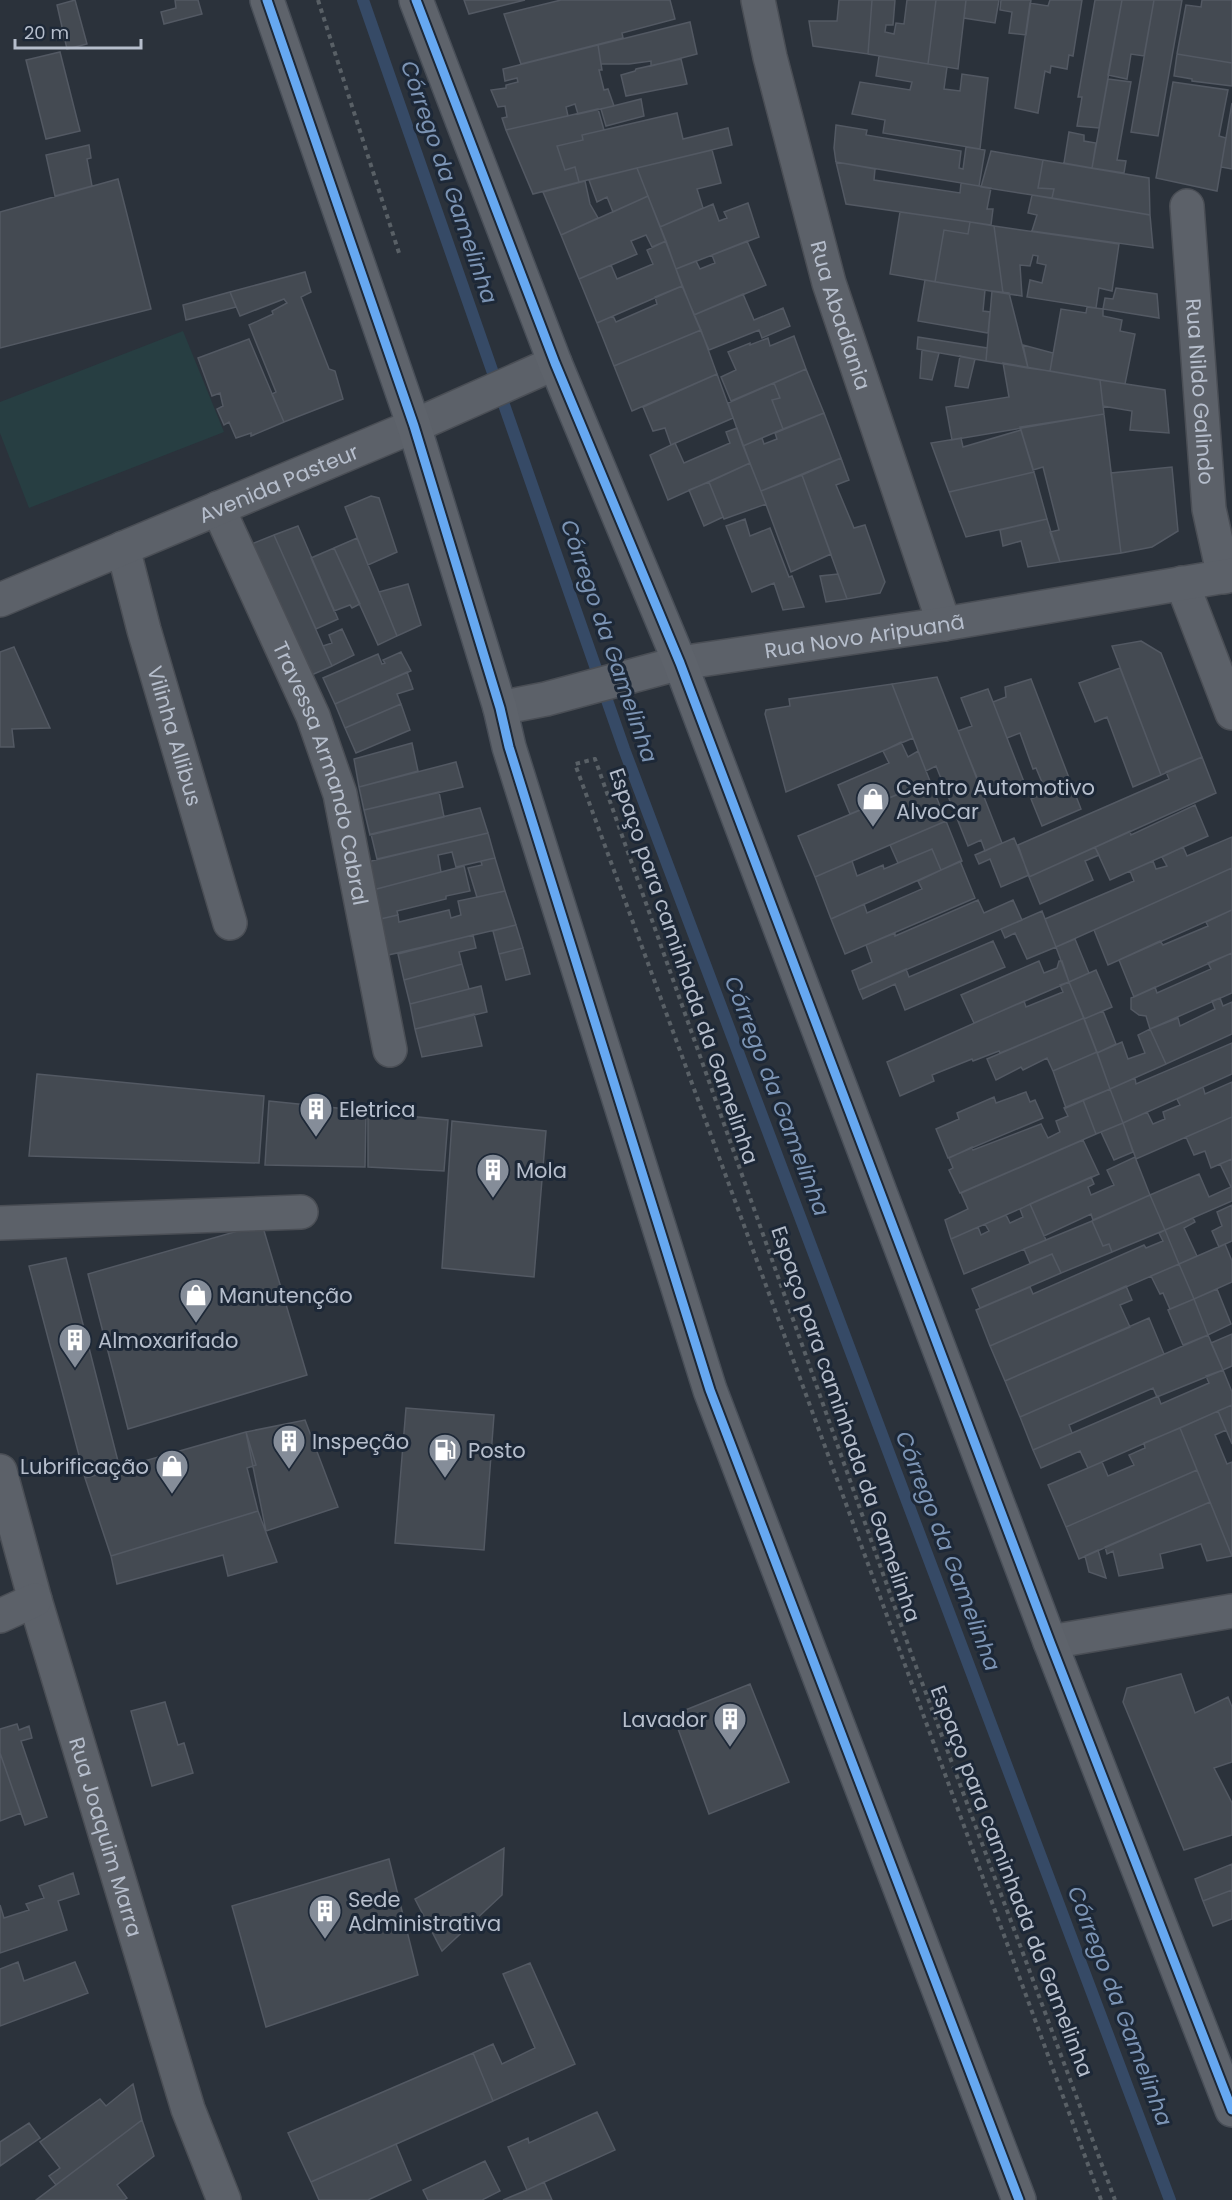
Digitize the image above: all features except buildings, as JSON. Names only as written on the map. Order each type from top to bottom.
[{"type":"main road","points":[[267,0],[414,426],[500,708],[509,747],[710,1390],[1019,2200]]},
{"type":"main road","points":[[416,0],[555,363],[680,663],[1050,1642],[1232,2110]]},
{"type":"street","name":"Rua Abadiania","points":[[758,0],[770,57],[829,283],[945,624]]},
{"type":"street","name":"Rua Nildo Galindo","points":[[1187,206],[1209,509],[1228,576]]},
{"type":"street","name":"Avenida Pasteur","points":[[0,600],[414,426],[555,363]]},
{"type":"street","name":"Travessa Armando Cabral","points":[[218,508],[313,716],[340,794],[390,1050]]},
{"type":"street","name":"Vilinha Allibus","points":[[123,548],[144,630],[230,923]]},
{"type":"street","name":"Rua Novo Aripuanã","points":[[500,708],[574,692],[680,663],[945,624],[1228,576]]},
{"type":"street","points":[[1182,583],[1232,713]]},
{"type":"street","points":[[9,1223],[301,1212]]},
{"type":"street","name":"Rua Joaquim Marra","points":[[0,1471],[35,1600],[188,2109],[224,2200]]},
{"type":"street","points":[[0,1616],[35,1600]]},
{"type":"street","points":[[1050,1642],[1232,1611]]},
{"type":"path","points":[[318,0],[402,262]]},
{"type":"green space","points":[[183,331],[224,432],[29,508],[0,433],[0,402]]},
{"type":"waterway","name":"Córrego da Gamelinha","points":[[363,0],[624,749],[1170,2200]]},
{"type":"cycle path","points":[[267,0],[414,426],[500,708],[509,747],[710,1390],[1019,2200]]},
{"type":"cycle path","points":[[416,0],[555,363],[680,663],[1050,1642],[1232,2110]]},
{"type":"place","name":"Centro Automotivo AlvoCar","points":[[873,828]]},
{"type":"place","name":"Eletrica","points":[[316,1138]]},
{"type":"place","name":"Mola","points":[[493,1199]]},
{"type":"place","name":"Manutenção","points":[[196,1324]]},
{"type":"place","name":"Almoxarifado","points":[[75,1369]]},
{"type":"place","name":"Inspeção","points":[[289,1470]]},
{"type":"place","name":"Posto","points":[[445,1479]]},
{"type":"place","name":"Lubrificação","points":[[172,1495]]},
{"type":"place","name":"Lavador","points":[[730,1748]]},
{"type":"place","name":"Sede Administrativa","points":[[325,1940]]}]
